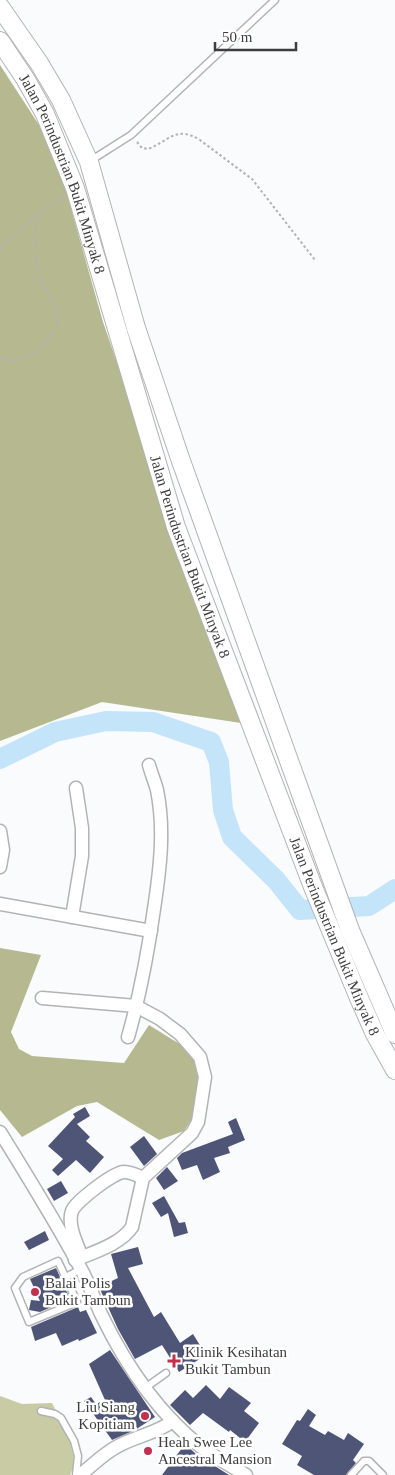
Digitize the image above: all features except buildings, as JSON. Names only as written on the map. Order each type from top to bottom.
[{"type":"street","name":"Jalan Perindustrian Bukit Minyak 8","points":[[0,7],[39,63],[61,100],[88,162],[136,328],[200,516],[350,930],[395,1034]]},
{"type":"street","name":"Jalan Perindustrian Bukit Minyak 8","points":[[0,41],[26,80],[45,114],[75,188],[176,527],[313,887],[375,1034],[395,1070]]},
{"type":"street","points":[[176,527],[200,516]]},
{"type":"street","points":[[128,1037],[151,931],[160,866],[160,821],[157,790],[149,765]]},
{"type":"street","points":[[72,917],[82,856],[82,828],[76,788]]},
{"type":"street","points":[[0,831],[3,850],[0,867]]},
{"type":"street","points":[[0,904],[151,931]]},
{"type":"street","points":[[42,998],[136,1006],[160,1019],[180,1034],[200,1057],[205,1077],[198,1122],[192,1133],[143,1178],[132,1228],[121,1240],[80,1262]]},
{"type":"street","points":[[0,1132],[80,1262],[116,1342],[145,1388],[173,1421],[202,1447],[246,1475]]},
{"type":"street","points":[[80,1262],[71,1218],[74,1207],[108,1178],[116,1174],[133,1173],[143,1178]]},
{"type":"street","points":[[78,1475],[118,1445],[164,1428],[173,1421]]},
{"type":"lane","points":[[88,162],[130,135],[275,0]]},
{"type":"lane","points":[[58,1261],[66,1277],[77,1302],[29,1322],[15,1288],[23,1277],[58,1261]]},
{"type":"lane","points":[[66,1277],[80,1262]]},
{"type":"lane","points":[[145,1388],[166,1373]]},
{"type":"lane","points":[[41,1411],[55,1414],[61,1418],[74,1441],[78,1456],[78,1475]]},
{"type":"lane","points":[[351,1475],[364,1461],[369,1461],[383,1475]]},
{"type":"path","points":[[130,135],[142,148],[148,150],[171,136],[181,133],[191,134],[200,140],[252,179],[315,260]]},
{"type":"path","points":[[0,248],[36,216],[75,188]]},
{"type":"path","points":[[0,358],[7,361],[17,361],[30,354],[49,339],[57,326],[58,316],[55,304],[42,283],[34,255],[36,216]]},
{"type":"green space","points":[[0,65],[54,148],[103,322],[241,723],[102,702],[0,741]]},
{"type":"green space","points":[[0,948],[41,955],[11,1032],[19,1049],[32,1056],[124,1063],[149,1025],[186,1048],[196,1062],[198,1077],[193,1117],[184,1131],[159,1140],[97,1102],[77,1106],[22,1137],[0,1110]]},
{"type":"green space","points":[[0,1396],[22,1404],[52,1403],[68,1435],[75,1463],[70,1475],[0,1475]]},
{"type":"waterway","points":[[0,759],[55,732],[106,721],[153,722],[211,742],[219,762],[223,810],[232,837],[276,880],[300,910],[369,906],[395,889]]},
{"type":"place","name":"Balai Polis Bukit Tambun","points":[[35,1292]]},
{"type":"place","name":"Klinik Kesihatan Bukit Tambun","points":[[174,1361]]},
{"type":"place","name":"Liu Siang Kopitiam","points":[[145,1416]]},
{"type":"place","name":"Heah Swee Lee Ancestral Mansion","points":[[148,1451]]}]
